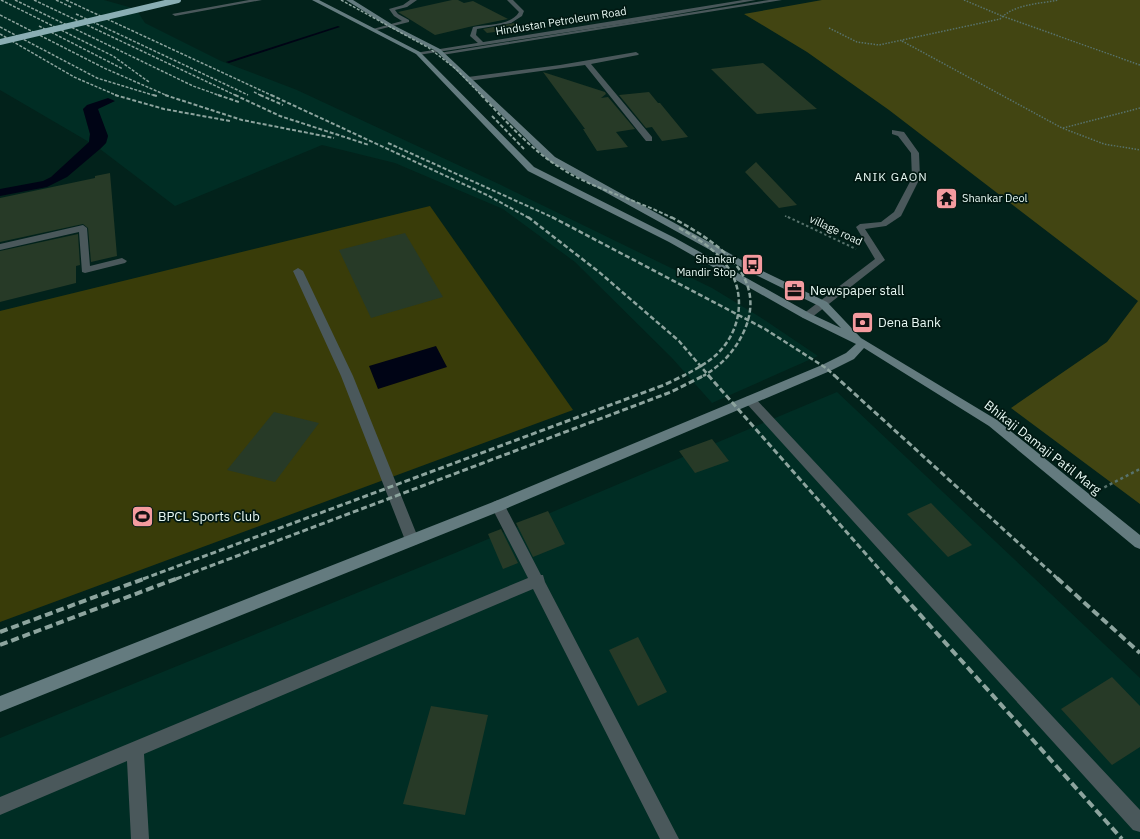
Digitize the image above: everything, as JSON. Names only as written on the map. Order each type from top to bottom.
[{"type":"highway","points":[[0,35],[151,0]]},
{"type":"highway","points":[[0,42],[178,0]]},
{"type":"main road","points":[[315,0],[376,30],[420,54],[531,169],[672,240],[807,316],[863,343]]},
{"type":"main road","points":[[349,0],[391,26],[440,51],[552,159],[753,270],[823,304],[863,343]]},
{"type":"main road","points":[[0,704],[498,506],[844,359],[850,356],[863,343]]},
{"type":"main road","name":"Bhikaji Damaji Patil Marg","points":[[863,343],[993,423],[1140,543]]},
{"type":"street","points":[[175,14],[259,0]]},
{"type":"street","points":[[376,30],[407,21],[396,15],[392,10],[405,6],[414,0]]},
{"type":"street","points":[[481,43],[473,36],[475,28],[515,21],[521,16],[522,12],[510,0]]},
{"type":"street","name":"Hindustan Petroleum Road","points":[[440,51],[481,43],[753,0]]},
{"type":"street","points":[[420,54],[779,0]]},
{"type":"street","points":[[468,79],[636,54]]},
{"type":"street","points":[[586,62],[649,140]]},
{"type":"street","points":[[807,316],[880,260],[876,248],[863,235],[860,227],[883,224],[898,214],[916,178],[915,153],[901,134],[895,132]]},
{"type":"street","points":[[0,247],[83,228],[85,270],[122,260]]},
{"type":"street","points":[[298,271],[346,376],[412,540]]},
{"type":"street","points":[[750,400],[1140,823]]},
{"type":"street","points":[[498,506],[538,580],[670,839]]},
{"type":"street","points":[[0,806],[538,580]]},
{"type":"street","points":[[135,749],[140,839]]},
{"type":"path","points":[[964,0],[1002,16],[1140,65]]},
{"type":"path","points":[[829,28],[857,42],[879,45],[1000,19],[1012,10],[1058,0]]},
{"type":"path","points":[[902,41],[1062,128],[1104,144],[1140,150]]},
{"type":"path","points":[[1062,128],[1140,108]]},
{"type":"path","name":"village road","points":[[785,216],[880,260]]},
{"type":"path","points":[[1085,498],[1140,468]]},
{"type":"shaded area","points":[[0,0],[104,0],[136,9],[145,23],[221,61],[297,90],[501,185],[712,288],[760,317],[818,356],[712,403],[672,358],[575,262],[503,209],[395,163],[322,145],[175,206],[100,149],[106,143],[108,136],[97,109],[114,101],[83,109],[90,134],[89,142],[0,90]]},
{"type":"shaded area","name":"BPCL Sports Club","points":[[430,206],[573,410],[0,622],[0,311]]},
{"type":"shaded area","points":[[837,392],[1140,678],[1140,839],[0,839],[0,738],[455,553]]},
{"type":"green space","points":[[822,0],[1140,0],[1140,504],[1011,408],[1107,342],[1138,301],[889,110],[807,52],[744,14]]},
{"type":"water","points":[[108,98],[115,101],[98,109],[108,136],[106,143],[100,149],[67,177],[47,187],[0,196],[0,189],[43,181],[51,177],[89,142],[90,134],[83,109],[87,105]]},
{"type":"water","points":[[436,346],[447,367],[378,389],[369,366]]},
{"type":"building","points":[[458,0],[464,3],[473,1],[508,19],[435,35],[398,12]]},
{"type":"building","points":[[514,23],[524,28],[487,33],[483,29]]},
{"type":"building","points":[[763,63],[817,109],[757,114],[711,69]]},
{"type":"building","points":[[543,72],[605,92],[606,94],[601,98],[608,97],[635,129],[616,132],[628,147],[597,151],[583,129],[585,129]]},
{"type":"building","points":[[649,92],[688,137],[662,141],[652,127],[646,128],[619,95]]},
{"type":"building","points":[[756,162],[797,205],[779,208],[745,172]]},
{"type":"building","points":[[110,173],[117,256],[91,262],[88,228],[83,224],[0,242],[0,198],[95,178],[95,176]]},
{"type":"building","points":[[405,233],[443,297],[371,318],[339,250]]},
{"type":"building","points":[[78,234],[80,265],[76,266],[76,283],[0,302],[0,251]]},
{"type":"building","points":[[274,412],[319,423],[275,482],[227,470]]},
{"type":"building","points":[[712,439],[729,461],[695,473],[679,451]]},
{"type":"building","points":[[931,503],[972,545],[948,557],[907,514]]},
{"type":"building","points":[[548,511],[565,544],[533,557],[516,523]]},
{"type":"building","points":[[501,529],[518,563],[503,569],[488,534]]},
{"type":"building","points":[[638,637],[667,692],[638,706],[609,650]]},
{"type":"building","points":[[1112,677],[1140,706],[1140,747],[1112,765],[1061,709]]},
{"type":"building","points":[[431,706],[488,715],[465,815],[403,804]]},
{"type":"waterway","points":[[228,62],[339,27]]},
{"type":"railway","points":[[1,0],[113,56],[149,82]]},
{"type":"railway","points":[[15,0],[193,86],[221,96]]},
{"type":"railway","points":[[34,0],[237,96]]},
{"type":"railway","points":[[56,0],[71,7]]},
{"type":"railway","points":[[66,0],[273,96]]},
{"type":"railway","points":[[341,0],[429,48],[456,69],[482,96]]},
{"type":"railway","points":[[76,14],[248,95]]},
{"type":"railway","points":[[0,15],[104,68],[168,96]]},
{"type":"railway","points":[[39,26],[123,69]]},
{"type":"railway","points":[[0,27],[97,78],[156,96]]},
{"type":"railway","points":[[0,34],[74,77],[117,96]]},
{"type":"railway","points":[[254,92],[260,95]]},
{"type":"railway","points":[[153,95],[157,96]]},
{"type":"railway","points":[[235,95],[280,116],[369,145]]},
{"type":"railway","points":[[260,95],[283,105]]},
{"type":"railway","points":[[271,95],[487,195],[529,218]]},
{"type":"railway","points":[[481,95],[528,143],[548,160],[586,182],[672,218]]},
{"type":"railway","points":[[117,96],[164,109],[230,121]]},
{"type":"railway","points":[[168,96],[242,120],[334,138]]},
{"type":"railway","points":[[221,96],[239,102]]},
{"type":"railway","points":[[492,116],[524,149]]},
{"type":"railway","points":[[388,143],[553,218]]},
{"type":"railway","points":[[528,217],[599,272],[679,341],[701,366]]},
{"type":"railway","points":[[671,217],[704,236],[719,248],[743,275],[749,291],[750,309],[747,320]]},
{"type":"railway","points":[[553,218],[738,315]]},
{"type":"railway","points":[[679,228],[705,244],[717,254],[727,266],[737,288],[739,300],[738,315]]},
{"type":"railway","points":[[701,366],[716,355],[724,346],[736,324],[738,315]]},
{"type":"railway","points":[[738,315],[747,320]]},
{"type":"railway","points":[[707,373],[722,362],[733,350],[745,329],[747,320]]},
{"type":"railway","points":[[747,320],[765,329],[826,368],[835,376]]},
{"type":"railway","points":[[684,376],[701,366]]},
{"type":"railway","points":[[701,366],[707,373]]},
{"type":"railway","points":[[703,376],[707,373]]},
{"type":"railway","points":[[708,375],[888,579]]},
{"type":"railway","points":[[834,375],[1058,579]]},
{"type":"railway","points":[[143,579],[664,385],[684,376]]},
{"type":"railway","points":[[176,579],[671,392],[703,376]]},
{"type":"railway","points":[[0,632],[146,578]]},
{"type":"railway","points":[[0,645],[178,578]]},
{"type":"railway","points":[[887,578],[1122,839]]},
{"type":"railway","points":[[1057,578],[1140,653]]},
{"type":"place","name":"Shankar Deol","points":[[946,198]]},
{"type":"place","name":"Shankar Mandir Stop","points":[[752,265]]},
{"type":"place","name":"Newspaper stall","points":[[795,290]]},
{"type":"place","name":"Dena Bank","points":[[863,322]]},
{"type":"place","name":"BPCL Sports Club","points":[[143,516]]},
{"type":"district","name":"ANIK GAON","points":[[891,177]]}]
